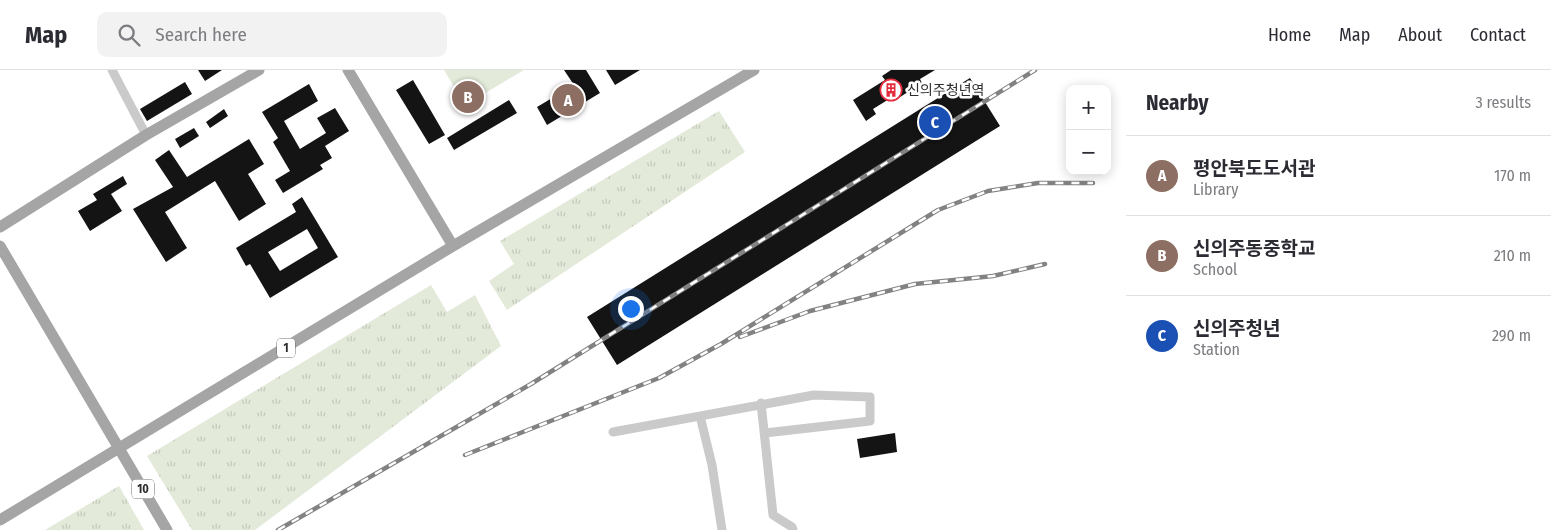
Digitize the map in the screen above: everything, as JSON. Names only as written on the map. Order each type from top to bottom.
[{"type":"main road","points":[[0,227],[146,135],[259,70]]},
{"type":"main road","points":[[348,70],[453,246]]},
{"type":"main road","name":"1","points":[[0,520],[453,246],[754,70]]},
{"type":"main road","points":[[0,246],[119,449]]},
{"type":"main road","name":"10","points":[[119,449],[167,530]]},
{"type":"street","points":[[112,70],[146,135]]},
{"type":"street","points":[[613,432],[761,403],[814,395],[870,396],[870,421],[764,433]]},
{"type":"street","points":[[761,403],[773,515],[792,527],[793,530]]},
{"type":"street","points":[[700,416],[712,465],[722,530]]},
{"type":"green space","points":[[444,70],[524,70],[465,105]]},
{"type":"green space","points":[[719,111],[745,152],[507,310],[489,281],[514,264],[500,241]]},
{"type":"green space","points":[[431,285],[447,312],[475,295],[501,346],[255,530],[192,530],[147,456]]},
{"type":"green space","points":[[119,486],[144,530],[45,530]]},
{"type":"building","points":[[198,70],[222,70],[205,81]]},
{"type":"building","points":[[564,70],[586,70],[600,93],[547,125],[537,107],[574,85]]},
{"type":"building","points":[[606,70],[640,70],[615,85]]},
{"type":"building","name":"신의주청년역","points":[[891,70],[935,70],[920,79],[922,83],[897,99],[894,96],[873,109],[876,114],[866,121],[853,100],[885,80],[882,76]]},
{"type":"building","points":[[970,78],[1000,126],[617,365],[587,317]]},
{"type":"building","points":[[413,80],[445,135],[429,144],[396,90]]},
{"type":"building","points":[[185,82],[192,94],[147,121],[140,109]]},
{"type":"building","points":[[309,84],[318,101],[284,121],[300,149],[326,133],[317,118],[335,108],[349,131],[325,146],[332,158],[320,165],[323,169],[283,193],[275,180],[290,171],[273,142],[278,138],[262,112]]},
{"type":"building","points":[[509,100],[517,113],[454,150],[447,138]]},
{"type":"building","points":[[224,109],[228,116],[210,128],[206,122]]},
{"type":"building","points":[[194,128],[199,136],[180,148],[175,139]]},
{"type":"building","points":[[249,139],[264,164],[248,174],[266,204],[239,221],[215,181],[165,212],[187,248],[166,262],[133,209],[173,187],[155,160],[169,150],[187,177]]},
{"type":"building","points":[[123,176],[127,184],[111,194],[122,211],[90,231],[78,211],[97,200],[93,194]]},
{"type":"building","points":[[302,197],[338,257],[270,298],[250,264],[246,266],[236,248],[296,212],[292,204]],"holes":[[[307,229],[318,248],[280,271],[268,252]]]},
{"type":"building","points":[[895,433],[897,452],[860,458],[857,439]]},
{"type":"railway","points":[[278,530],[531,384],[1035,70]]},
{"type":"railway","points":[[465,455],[659,378],[721,344],[938,210],[988,191],[1038,183],[1093,183]]},
{"type":"railway","points":[[740,337],[810,311],[915,284],[993,276],[1045,264]]},
{"type":"place","name":"신의주청년역","points":[[891,90]]},
{"type":"place","name":"신의주동중학교","points":[[468,97]]},
{"type":"place","name":"평안북도도서관","points":[[568,100]]},
{"type":"place","name":"신의주청년","points":[[935,122]]}]
